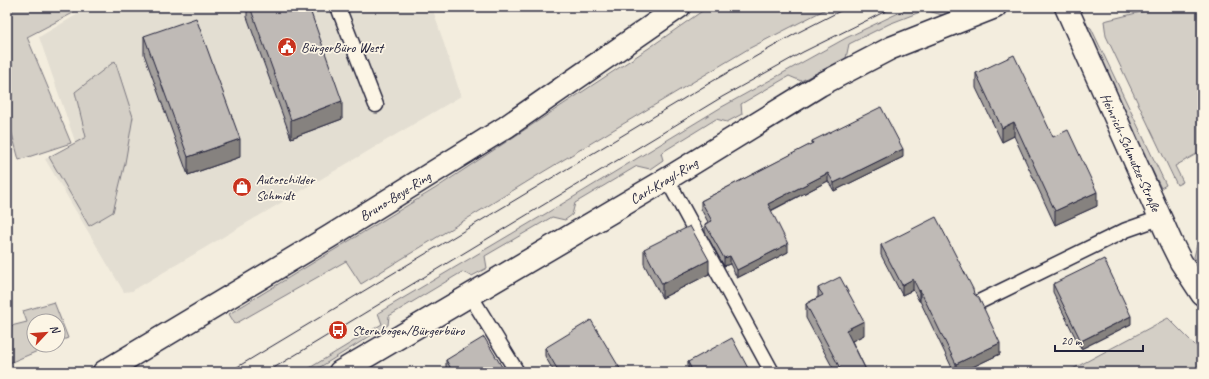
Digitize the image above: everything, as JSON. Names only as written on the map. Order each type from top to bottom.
[{"type":"street","name":"Bruno-Beye-Ring","points":[[104,372],[329,237],[506,127],[678,7]]},
{"type":"street","name":"Carl-Krayl-Ring","points":[[340,372],[667,179],[785,105],[849,69],[891,48],[995,7]]},
{"type":"street","name":"Heinrich-Schmutze-Straße","points":[[1066,7],[1160,218],[1181,262],[1202,294]]},
{"type":"lane","points":[[338,7],[376,105]]},
{"type":"lane","points":[[667,179],[772,372]]},
{"type":"lane","points":[[981,301],[1126,230],[1160,218]]},
{"type":"lane","points":[[470,295],[517,372]]},
{"type":"shaded area","points":[[7,7],[71,7],[73,13],[27,37],[71,143],[19,160],[7,111]]},
{"type":"shaded area","points":[[90,7],[432,7],[461,96],[132,291],[124,292],[45,159],[77,147],[39,37]]},
{"type":"shaded area","points":[[708,7],[830,7],[748,49],[543,172],[361,284],[346,261],[235,324],[229,314],[436,188],[649,48]]},
{"type":"shaded area","points":[[911,7],[954,7],[954,11],[942,15],[925,10],[889,24],[849,44],[846,58],[801,81],[789,76],[741,104],[742,114],[727,122],[716,119],[661,153],[663,160],[650,169],[637,166],[575,203],[572,215],[565,220],[552,217],[485,256],[487,268],[472,276],[462,272],[389,316],[388,325],[312,372],[303,372],[382,324],[378,313],[720,108],[846,38]]},
{"type":"shaded area","points":[[1161,7],[1202,7],[1202,151],[1175,166],[1183,182],[1177,185],[1106,36],[1104,21]]},
{"type":"shaded area","points":[[1086,25],[1091,28],[1166,185],[1161,188],[1089,43]]},
{"type":"shaded area","points":[[115,61],[133,117],[125,163],[113,212],[89,226],[49,157],[86,137],[75,92]]},
{"type":"shaded area","points":[[1197,245],[1202,254],[1202,270],[1194,257]]},
{"type":"shaded area","points":[[54,302],[58,313],[26,313],[26,319],[23,311]]},
{"type":"shaded area","points":[[1168,318],[1202,352],[1202,372],[1067,372]]},
{"type":"shaded area","points":[[26,322],[26,353],[33,353],[7,364],[7,327]]},
{"type":"building","name":"BürgerBüro West","points":[[250,7],[309,7],[342,101],[291,120]]},
{"type":"building","points":[[196,18],[240,139],[188,157],[144,36]]},
{"type":"building","points":[[1014,55],[1053,137],[1068,130],[1097,192],[1055,211],[1014,122],[1002,128],[976,73]]},
{"type":"building","points":[[881,107],[903,149],[834,183],[828,173],[768,204],[788,244],[737,270],[730,256],[724,258],[705,224],[712,221],[701,201],[813,143],[812,141]]},
{"type":"building","points":[[936,217],[973,289],[974,294],[979,298],[1000,343],[956,364],[920,290],[919,291],[913,279],[902,285],[881,245]]},
{"type":"building","points":[[690,226],[709,260],[662,284],[644,249]]},
{"type":"building","points":[[1104,259],[1131,316],[1081,341],[1053,284]]},
{"type":"building","points":[[840,277],[864,321],[846,330],[867,372],[842,372],[806,304],[823,295],[818,288]]},
{"type":"building","points":[[591,320],[622,372],[559,372],[545,348]]},
{"type":"building","points":[[484,337],[505,372],[453,372],[446,360]]},
{"type":"building","points":[[732,338],[750,372],[693,372],[688,362]]},
{"type":"tram line","points":[[229,372],[713,81],[795,34],[848,7]]},
{"type":"tram line","points":[[267,372],[722,97],[803,52],[894,7]]},
{"type":"place","name":"BürgerBüro West","points":[[287,47]]},
{"type":"place","name":"Autoschilder Schmidt","points":[[242,187]]},
{"type":"place","name":"Sternbogen/Bürgerbüro","points":[[338,330]]}]
